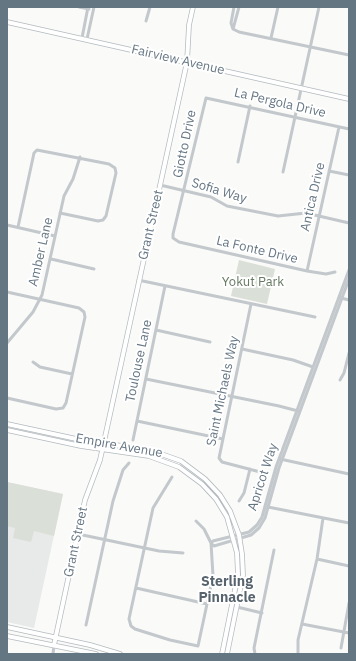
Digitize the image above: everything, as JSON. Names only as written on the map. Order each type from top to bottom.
[{"type":"street","points":[[79,7],[93,9],[87,39]]},
{"type":"street","points":[[146,21],[150,7]]},
{"type":"street","name":"Grant Street","points":[[54,645],[85,500],[98,466],[102,449],[187,62],[189,25],[193,7]]},
{"type":"street","points":[[234,7],[231,23],[233,29],[239,32],[349,55]]},
{"type":"street","points":[[233,29],[240,7]]},
{"type":"street","points":[[271,38],[278,7]]},
{"type":"street","points":[[282,172],[319,7]]},
{"type":"street","points":[[82,38],[88,8]]},
{"type":"street","name":"Fairview Avenue","points":[[7,22],[349,99]]},
{"type":"street","name":"La Pergola Drive","points":[[206,98],[250,106],[349,129]]},
{"type":"street","name":"Giotto Drive","points":[[175,240],[173,234],[185,190],[206,98]]},
{"type":"street","points":[[238,162],[250,106]]},
{"type":"street","name":"Antica Drive","points":[[307,272],[340,127]]},
{"type":"street","points":[[18,228],[34,153],[36,150],[80,157],[109,164],[115,168],[116,173],[108,209],[103,220],[98,221],[60,213]]},
{"type":"street","name":"Amber Lane","points":[[7,343],[33,312],[40,299],[51,259],[64,196],[74,179],[80,157]]},
{"type":"street","points":[[329,171],[349,175]]},
{"type":"street","name":"Sofia Way","points":[[160,185],[211,197],[227,206],[278,216],[306,213],[349,223]]},
{"type":"street","points":[[7,225],[55,236]]},
{"type":"street","name":"La Fonte Drive","points":[[175,240],[307,272],[326,274],[335,272]]},
{"type":"street","points":[[51,259],[94,269]]},
{"type":"street","name":"Apricot Way","points":[[211,544],[214,546],[234,538],[251,534],[259,528],[268,507],[280,459],[315,367],[349,270]]},
{"type":"street","name":"Apricot Way","points":[[340,298],[349,279]]},
{"type":"street","points":[[138,280],[315,317]]},
{"type":"street","name":"Toulouse Lane","points":[[133,440],[165,286]]},
{"type":"street","points":[[7,292],[79,308],[84,312],[85,317],[66,403],[63,408],[56,409],[7,398]]},
{"type":"street","points":[[340,298],[349,300]]},
{"type":"street","name":"Saint Michaels Way","points":[[251,304],[219,458],[222,462],[264,473]]},
{"type":"street","points":[[156,330],[210,342]]},
{"type":"street","points":[[242,349],[293,360],[315,367]]},
{"type":"street","points":[[340,380],[344,373],[349,353]]},
{"type":"street","points":[[33,362],[40,366],[72,374]]},
{"type":"street","points":[[146,379],[298,411]]},
{"type":"street","points":[[137,421],[223,439]]},
{"type":"street","name":"Empire Avenue","points":[[7,424],[81,440],[150,450],[181,461],[195,470],[220,495],[230,511],[239,537],[243,575],[227,654]]},
{"type":"street","name":"Empire Avenue","points":[[7,430],[81,446],[150,456],[179,467],[192,475],[216,499],[227,518],[234,538],[238,561],[238,575],[222,654]]},
{"type":"street","points":[[280,459],[349,474]]},
{"type":"street","points":[[86,625],[113,501],[123,470],[129,462]]},
{"type":"street","points":[[239,501],[244,493],[250,469]]},
{"type":"street","points":[[172,477],[153,508],[129,619],[131,626],[170,640],[198,646],[213,576],[211,544],[204,529],[196,521]]},
{"type":"street","points":[[268,507],[349,523]]},
{"type":"street","points":[[298,654],[298,640],[317,560],[323,518]]},
{"type":"street","points":[[78,534],[145,548],[183,553]]},
{"type":"street","points":[[255,654],[254,648],[274,550]]},
{"type":"street","points":[[317,560],[349,566]]},
{"type":"street","points":[[136,588],[207,604]]},
{"type":"street","points":[[341,648],[349,602]]},
{"type":"street","points":[[237,607],[262,613]]},
{"type":"street","points":[[302,624],[349,633]]},
{"type":"street","points":[[7,627],[56,637],[120,654]]},
{"type":"street","points":[[7,636],[96,654]]},
{"type":"street","points":[[53,654],[54,645]]},
{"type":"shaded area","points":[[7,482],[63,494],[34,628],[7,622]]},
{"type":"green space","name":"Yokut Park","points":[[239,260],[275,269],[267,304],[231,296]]},
{"type":"green space","points":[[7,482],[63,494],[54,536],[34,531],[31,542],[13,538],[15,528],[7,526]]},
{"type":"district","name":"Sterling Pinnacle","points":[[227,590]]}]
